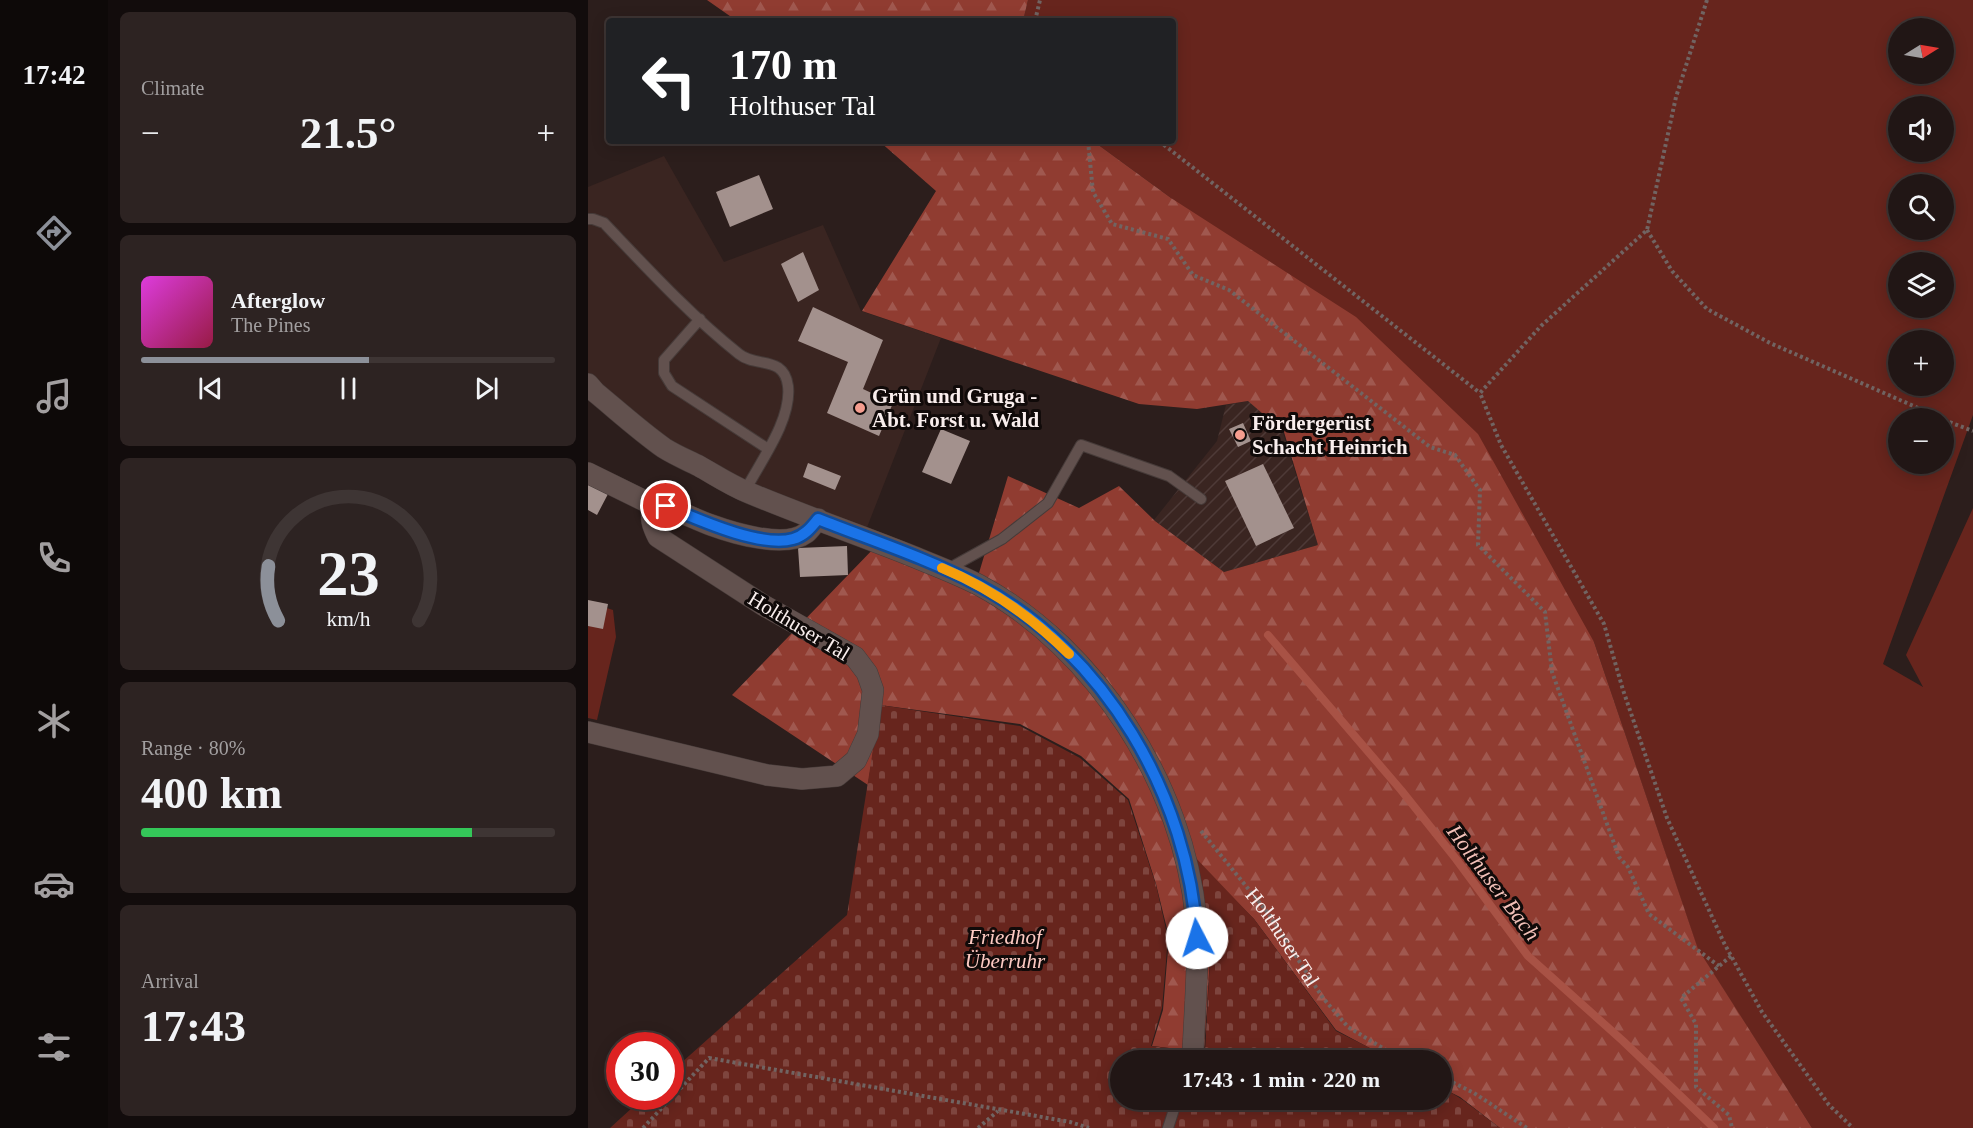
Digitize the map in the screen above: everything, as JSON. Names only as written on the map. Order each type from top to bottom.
[{"type":"street","points":[[588,384],[666,449],[745,491],[979,585],[1017,609],[1052,637],[1105,695],[1129,729],[1166,799],[1179,836],[1189,876],[1196,916],[1198,960],[1191,1050]]},
{"type":"street","points":[[588,473],[653,505],[666,506],[712,526],[769,540],[792,539],[806,533],[818,519]]},
{"type":"street","name":"Holthuser Tal","points":[[588,732],[767,775],[802,779],[837,776],[856,760],[868,734],[873,690],[867,673],[855,657],[763,605],[658,537],[651,525],[653,505]]},
{"type":"lane","points":[[588,219],[604,223],[664,286],[741,357],[772,364],[780,368],[785,376],[788,387],[786,410],[776,436],[745,491]]},
{"type":"lane","points":[[700,319],[664,360],[664,373],[672,386],[768,448]]},
{"type":"lane","points":[[946,570],[1002,539],[1048,503],[1081,445],[1169,476],[1201,500]]},
{"type":"lane","points":[[1167,1128],[1173,1110]]},
{"type":"path","points":[[1036,18],[1040,0]]},
{"type":"path","points":[[1480,393],[1541,326],[1647,230],[1676,97],[1707,0]]},
{"type":"path","points":[[1088,144],[1093,192],[1112,224],[1168,239],[1193,275],[1229,290],[1430,447],[1455,455],[1480,490],[1478,545],[1545,612],[1552,672],[1619,856],[1628,867],[1649,914],[1719,966]]},
{"type":"path","points":[[1164,144],[1480,393],[1501,445],[1604,624],[1623,690],[1667,818],[1731,956],[1762,1012],[1829,1105],[1852,1128]]},
{"type":"path","points":[[1647,230],[1672,271],[1707,309],[1770,343],[1918,408]]},
{"type":"path","points":[[1954,423],[1973,431]]},
{"type":"path","name":"Holthuser Tal","points":[[1194,824],[1268,913],[1323,998],[1348,1027],[1386,1050]]},
{"type":"path","points":[[1731,956],[1681,998],[1696,1024],[1696,1087],[1729,1115],[1732,1128]]},
{"type":"path","points":[[643,1128],[709,1058],[1070,1122],[1089,1128]]},
{"type":"path","points":[[1452,1082],[1474,1093],[1527,1128]]},
{"type":"path","points":[[978,1128],[999,1110]]},
{"type":"shaded area","points":[[664,156],[724,262],[823,225],[861,311],[941,338],[864,535],[667,448],[588,383],[588,187]]},
{"type":"shaded area","points":[[1249,401],[1283,433],[1318,545],[1224,572],[1154,520],[1217,441],[1226,405]]},
{"type":"green space","points":[[707,0],[1028,0],[1024,18],[733,18]]},
{"type":"green space","points":[[1028,0],[1973,0],[1973,415],[1954,468],[1954,408],[1888,408],[1888,474],[1952,474],[1883,664],[1923,687],[1906,655],[1973,508],[1973,1128],[1812,1128],[1698,950],[1594,642],[1171,198],[1097,144],[1176,144],[1176,18],[1024,18]]},
{"type":"green space","points":[[882,144],[1097,144],[1171,198],[1356,317],[1478,434],[1594,642],[1698,949],[1812,1128],[1500,1128],[1452,1093],[1452,1050],[1373,1050],[1336,1030],[1254,919],[1194,859],[1211,942],[1204,1050],[1152,1046],[1163,1010],[1169,937],[1156,884],[1129,799],[1081,756],[1020,724],[880,705],[868,785],[732,695],[878,544],[966,579],[979,573],[1008,476],[1079,508],[1119,486],[1155,521],[1224,572],[1318,545],[1284,432],[1248,401],[1197,409],[1139,404],[862,311],[936,191]]},
{"type":"green space","points":[[588,602],[613,610],[616,637],[597,720],[588,718]]},
{"type":"green space","name":"Friedhof Überruhr","points":[[880,705],[1020,726],[1080,758],[1128,800],[1156,885],[1168,938],[1162,1008],[1151,1046],[1187,1050],[1110,1050],[1110,1110],[1452,1110],[1452,1093],[1500,1128],[610,1128],[630,1110],[684,1110],[684,1060],[847,915]]},
{"type":"green space","name":"Friedhof Überruhr","points":[[1193,855],[1254,919],[1336,1031],[1374,1050],[1205,1050],[1211,941]]},
{"type":"building","points":[[759,175],[773,209],[730,227],[716,192]]},
{"type":"building","points":[[803,252],[819,290],[798,302],[781,264]]},
{"type":"building","points":[[813,307],[883,340],[863,389],[893,403],[879,436],[827,413],[848,362],[798,341]]},
{"type":"building","name":"Fördergerüst Schacht Heinrich","points":[[1243,423],[1251,441],[1238,447],[1229,429]]},
{"type":"building","points":[[941,429],[970,441],[951,484],[922,472]]},
{"type":"building","points":[[808,463],[841,476],[835,490],[803,477]]},
{"type":"building","points":[[1263,464],[1294,528],[1256,546],[1225,481]]},
{"type":"building","points":[[588,484],[608,494],[597,515],[588,510]]},
{"type":"building","points":[[847,546],[848,575],[800,577],[798,548]]},
{"type":"building","points":[[588,600],[608,604],[603,629],[588,626]]},
{"type":"waterway","name":"Holthuser Bach","points":[[1268,635],[1401,790],[1528,956],[1623,1041],[1714,1128]]},
{"type":"slow traffic","points":[[942,568],[979,585],[1017,609],[1069,654]]},
{"type":"place","name":"Grün und Gruga - Abt. Forst u. Wald","points":[[860,408]]},
{"type":"place","name":"Fördergerüst Schacht Heinrich","points":[[1240,435]]},
{"type":"route","points":[[666,506],[712,526],[769,540],[792,539],[806,533],[818,519],[979,585],[1017,609],[1052,637],[1105,695],[1129,729],[1166,799],[1179,836],[1189,876],[1196,916],[1197,938]]}]
